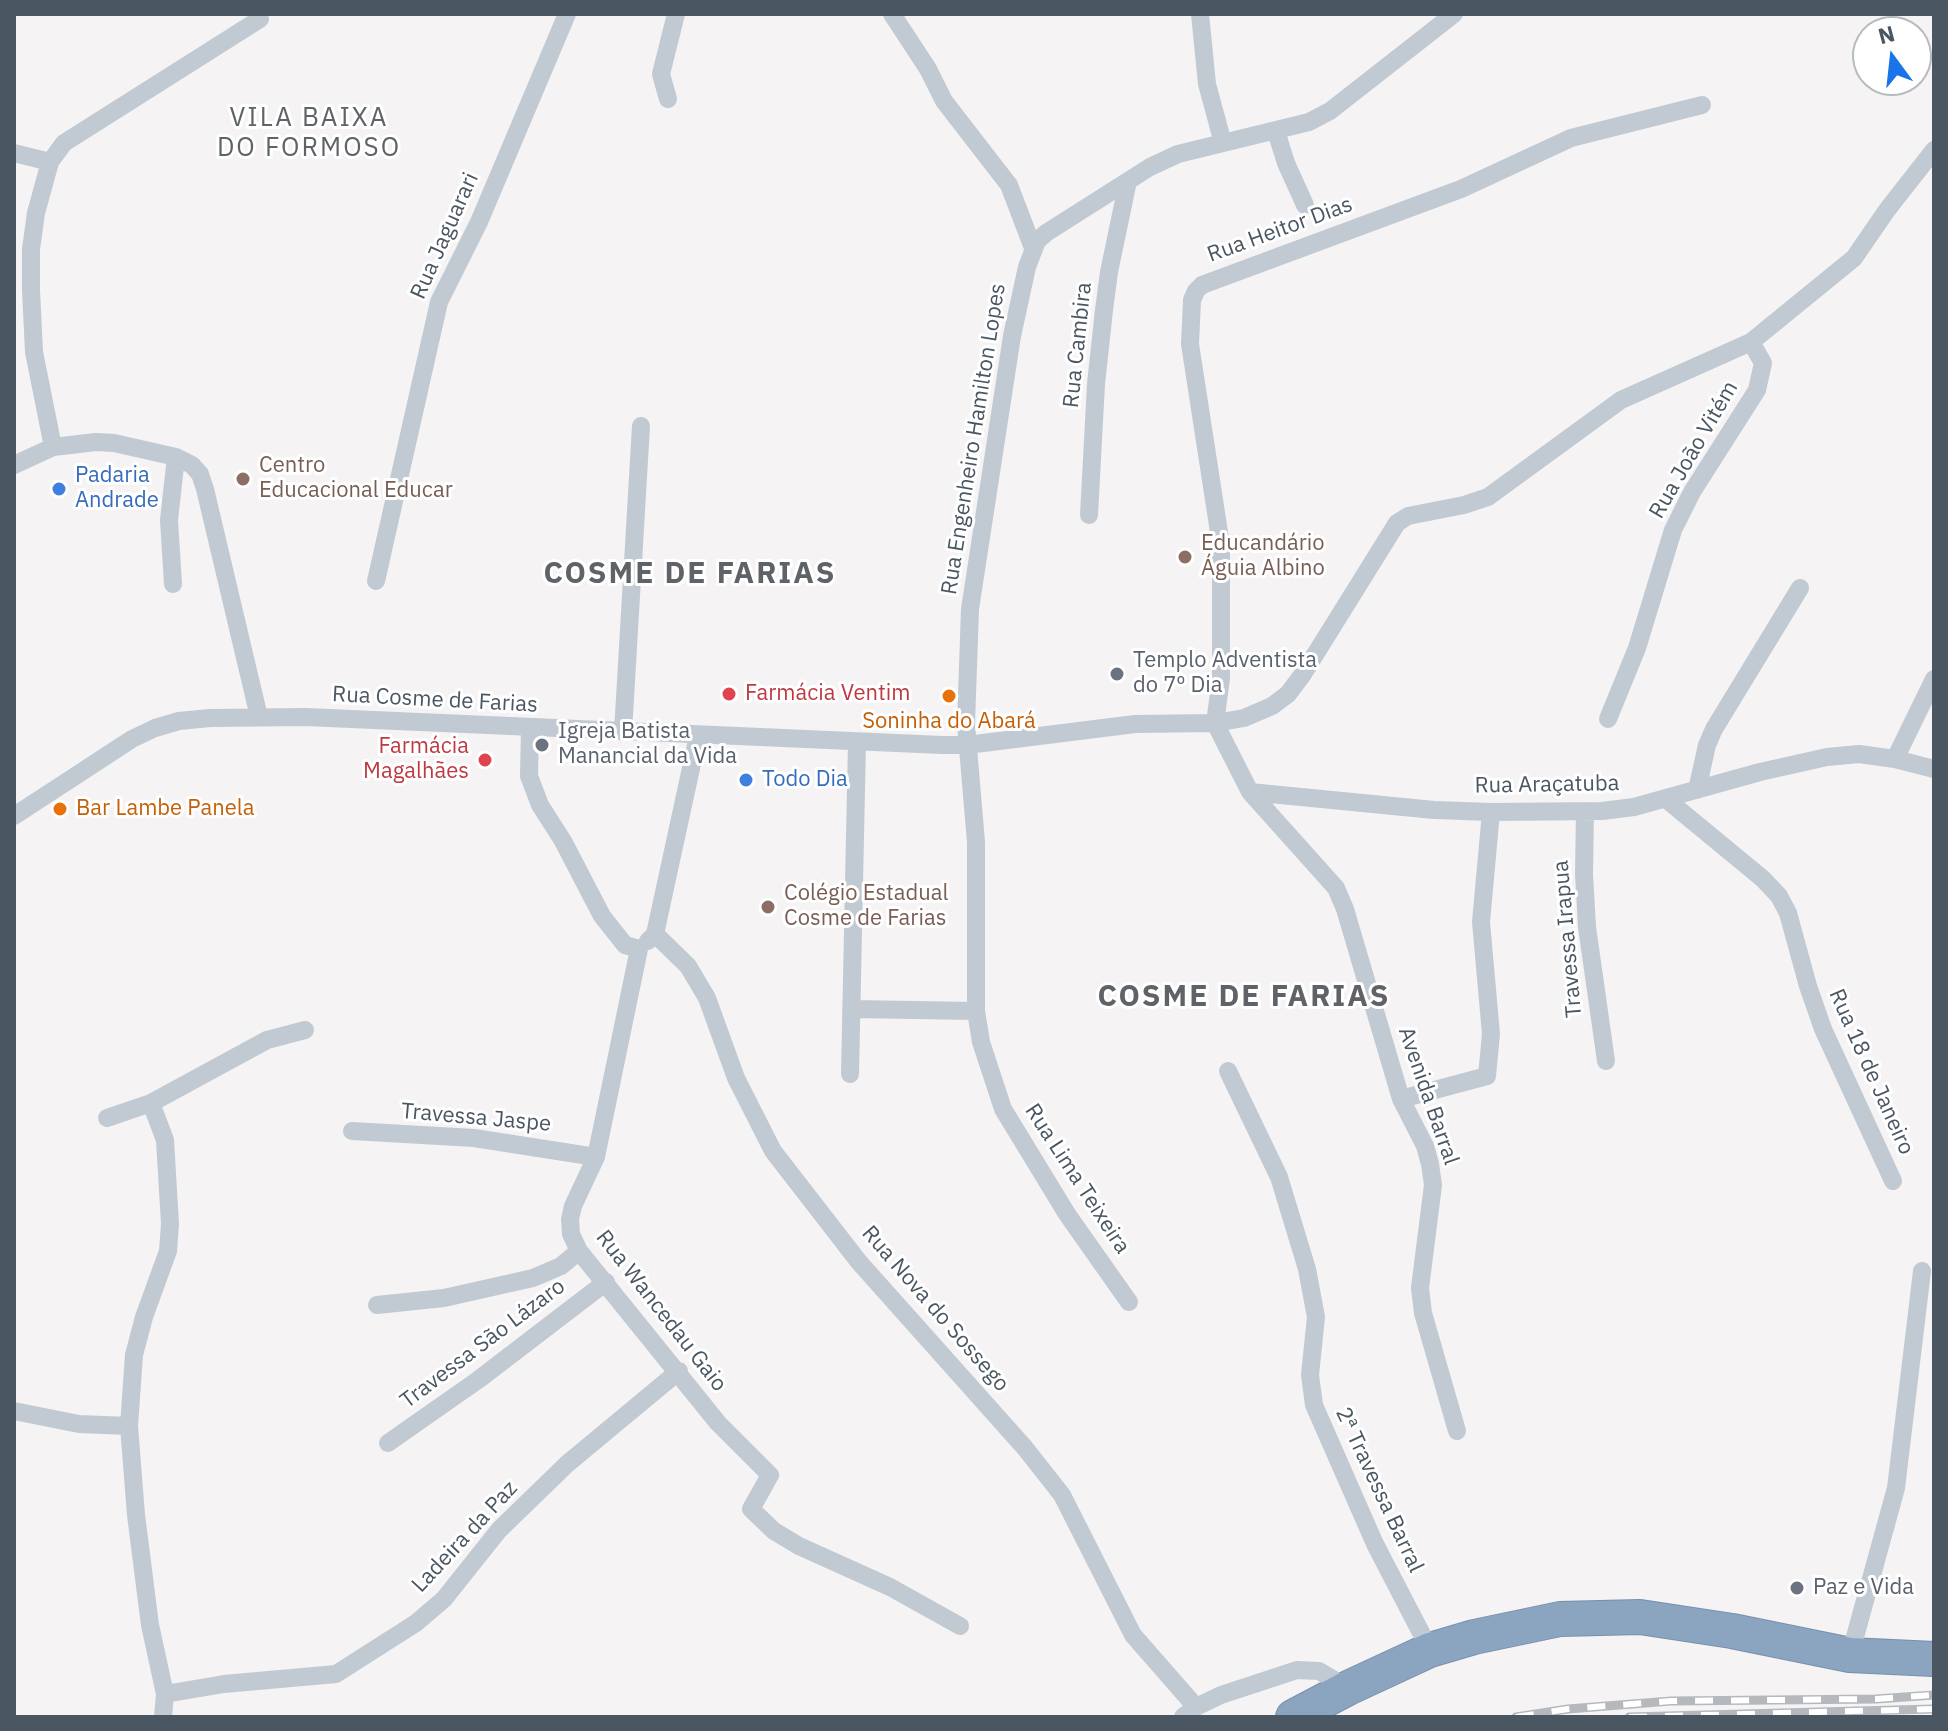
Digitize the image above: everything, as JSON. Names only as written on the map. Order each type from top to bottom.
[{"type":"highway","points":[[1293,1717],[1430,1650],[1515,1627],[1600,1616],[1681,1622],[1850,1655],[1934,1659]]},
{"type":"street","name":"Rua Jaguarari","points":[[376,581],[439,302],[479,222],[567,14]]},
{"type":"street","points":[[668,99],[661,74],[676,14]]},
{"type":"street","points":[[892,14],[928,69],[944,101],[1009,185],[1033,248],[1046,233],[1128,181],[1178,154],[1309,122],[1330,111],[1454,14]]},
{"type":"street","points":[[1200,14],[1207,84],[1223,143]]},
{"type":"street","points":[[53,447],[34,352],[31,290],[31,249],[36,213],[50,162],[64,143],[260,19]]},
{"type":"street","name":"Rua Heitor Dias","points":[[1215,723],[1221,678],[1221,545],[1190,344],[1192,300],[1196,291],[1202,285],[1461,189],[1571,138],[1702,105]]},
{"type":"street","points":[[1276,131],[1293,181],[1305,205]]},
{"type":"street","name":"Rua Cosme de Farias","points":[[14,816],[132,739],[179,721],[210,718],[259,717],[967,745],[1135,724],[1215,723],[1244,718],[1272,706],[1288,694],[1397,523],[1408,516],[1488,497],[1621,400],[1751,342],[1854,258],[1934,150]]},
{"type":"street","points":[[14,153],[50,162]]},
{"type":"street","name":"Rua Cambira","points":[[1089,515],[1096,384],[1104,310],[1128,181]]},
{"type":"street","name":"Rua Engenheiro Hamilton Lopes","points":[[967,745],[970,609],[1012,336],[1033,248]]},
{"type":"street","name":"Rua João Vitém","points":[[1608,719],[1637,648],[1673,530],[1692,492],[1757,390],[1763,363],[1751,342]]},
{"type":"street","points":[[623,732],[641,426]]},
{"type":"street","points":[[14,465],[53,447],[96,442],[176,457],[192,465],[200,474],[259,717]]},
{"type":"street","points":[[173,584],[169,520],[176,457]]},
{"type":"street","points":[[1697,790],[1707,745],[1714,729],[1800,588]]},
{"type":"street","points":[[1895,759],[1934,679]]},
{"type":"street","name":"Avenida Barral","points":[[1215,723],[1250,792],[1336,888],[1341,898],[1401,1099],[1425,1146],[1430,1164],[1433,1185],[1420,1288],[1423,1313],[1457,1431]]},
{"type":"street","points":[[530,729],[529,776],[540,805],[563,841],[602,916],[625,945],[639,949],[655,934],[698,736]]},
{"type":"street","points":[[850,1074],[857,742]]},
{"type":"street","name":"Rua Lima Teixeira","points":[[967,745],[976,842],[976,1011],[981,1042],[1003,1109],[1067,1214],[1129,1302]]},
{"type":"street","name":"Rua Araçatuba","points":[[1250,792],[1491,812],[1585,811],[1634,807],[1827,757],[1859,754],[1934,769]]},
{"type":"street","name":"Rua 18 de Janeiro","points":[[1666,799],[1763,879],[1784,904],[1823,1029],[1893,1181]]},
{"type":"street","name":"Travessa Irapua","points":[[1585,811],[1587,927],[1606,1061]]},
{"type":"street","points":[[1401,1099],[1487,1076],[1491,1034],[1481,922],[1491,812]]},
{"type":"street","name":"Rua Nova do Sossego","points":[[655,934],[688,966],[707,998],[741,1088],[773,1151],[859,1262],[997,1415],[1062,1495],[1133,1635],[1189,1712]]},
{"type":"street","name":"Rua Wancedau Gaio","points":[[639,949],[596,1157],[570,1219],[571,1234],[579,1251],[718,1423],[770,1475],[751,1509],[774,1531],[814,1553],[890,1587],[960,1626]]},
{"type":"street","points":[[851,1009],[976,1011]]},
{"type":"street","points":[[107,1118],[151,1103],[267,1040],[305,1030]]},
{"type":"street","name":"2ª Travessa Barral","points":[[1228,1071],[1279,1177],[1307,1269],[1316,1317],[1310,1375],[1314,1405],[1375,1544],[1430,1650]]},
{"type":"street","points":[[151,1103],[165,1140],[170,1224],[168,1251],[134,1355],[129,1426],[150,1625],[165,1694],[163,1717]]},
{"type":"street","name":"Travessa Jaspe","points":[[352,1131],[474,1138],[596,1157]]},
{"type":"street","points":[[377,1305],[444,1298],[521,1282],[561,1266],[579,1251]]},
{"type":"street","points":[[1850,1655],[1896,1488],[1922,1271]]},
{"type":"street","name":"Travessa São Lázaro","points":[[388,1443],[478,1380],[606,1282]]},
{"type":"street","name":"Ladeira da Paz","points":[[165,1694],[224,1684],[336,1674],[416,1623],[444,1599],[499,1530],[558,1473],[679,1371]]},
{"type":"street","points":[[14,1411],[79,1424],[129,1426]]},
{"type":"street","points":[[1189,1712],[1221,1695],[1297,1670],[1319,1671],[1348,1688]]},
{"type":"railway","points":[[1516,1717],[1568,1709],[1671,1701],[1876,1699],[1934,1695]]},
{"type":"railway","points":[[1629,1717],[1934,1709]]},
{"type":"place","name":"Centro Educacional Educar","points":[[243,479]]},
{"type":"place","name":"Padaria Andrade","points":[[59,489]]},
{"type":"place","name":"Educandário Águia Albino","points":[[1185,557]]},
{"type":"place","name":"Templo Adventista do 7º Dia","points":[[1117,674]]},
{"type":"place","name":"Farmácia Ventim","points":[[729,694]]},
{"type":"place","name":"Soninha do Abará","points":[[949,696]]},
{"type":"place","name":"Igreja Batista Manancial da Vida","points":[[542,745]]},
{"type":"place","name":"Farmácia Magalhães","points":[[485,760]]},
{"type":"place","name":"Todo Dia","points":[[746,780]]},
{"type":"place","name":"Bar Lambe Panela","points":[[60,809]]},
{"type":"place","name":"Colégio Estadual Cosme de Farias","points":[[768,907]]},
{"type":"place","name":"Paz e Vida","points":[[1797,1588]]},
{"type":"district","name":"VILA BAIXA DO FORMOSO","points":[[309,133]]},
{"type":"district","name":"COSME DE FARIAS","points":[[690,574]]},
{"type":"district","name":"COSME DE FARIAS","points":[[1244,997]]}]
